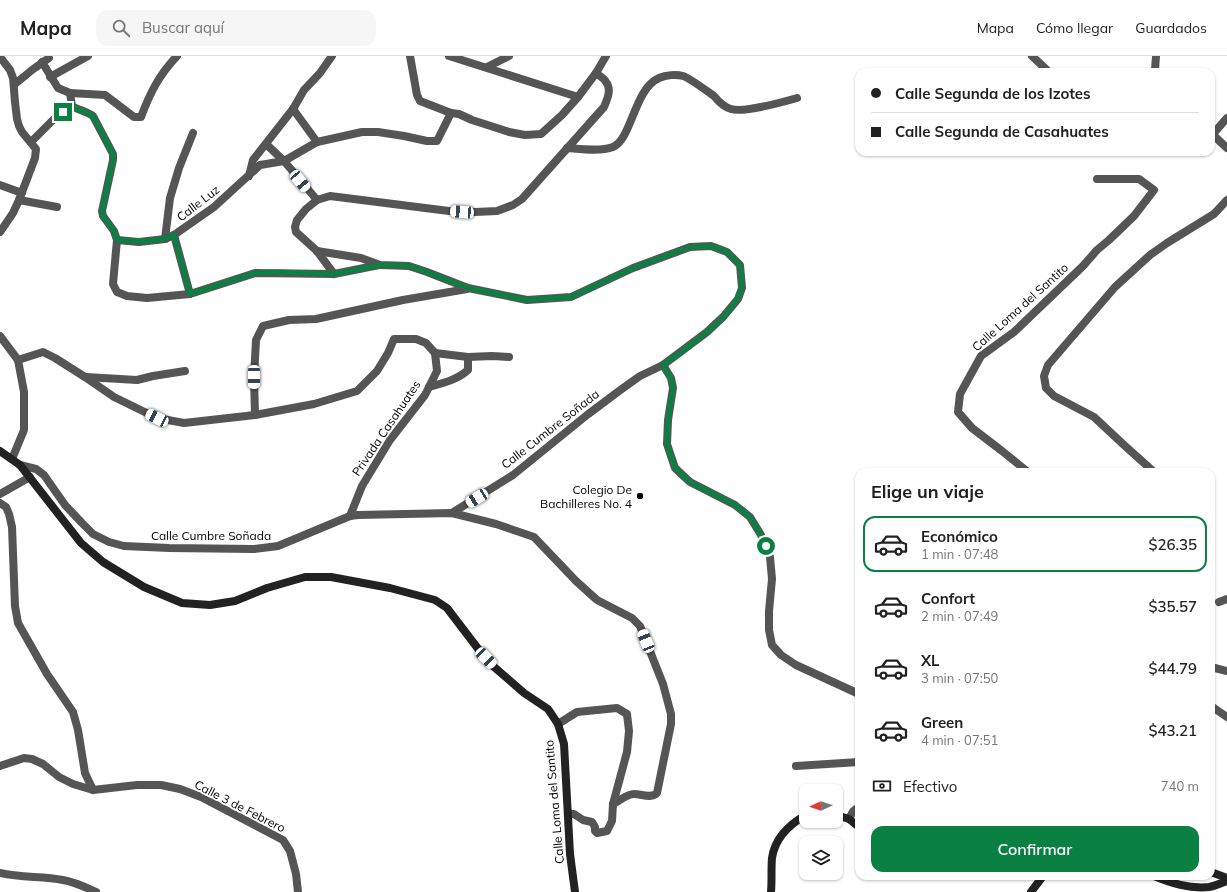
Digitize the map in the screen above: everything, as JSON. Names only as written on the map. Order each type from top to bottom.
[{"type":"main road","name":"Calle Loma del Santito","points":[[0,451],[20,465],[81,543],[103,562],[144,586],[182,603],[210,605],[236,601],[267,588],[305,577],[331,576],[390,588],[435,600],[447,608],[493,666],[524,693],[548,709],[558,724],[564,744],[570,854],[575,892]]},
{"type":"main road","points":[[843,817],[849,818],[855,823]]},
{"type":"main road","points":[[771,892],[772,857],[780,837],[794,822],[799,819]]},
{"type":"main road","points":[[1215,874],[1227,879]]},
{"type":"main road","points":[[1164,880],[1174,884],[1195,888],[1210,887],[1227,879]]},
{"type":"main road","points":[[1031,892],[1040,880]]},
{"type":"street","points":[[50,77],[88,56]]},
{"type":"street","points":[[15,84],[45,60],[50,77],[58,88],[70,93],[105,95],[134,117],[141,117],[159,78],[177,56]]},
{"type":"street","points":[[249,176],[254,160],[293,109],[304,90],[320,73],[332,56]]},
{"type":"street","points":[[410,56],[417,95],[420,101],[451,114],[459,114],[472,120],[509,132],[525,135],[541,134],[562,115],[596,73],[606,56]]},
{"type":"street","points":[[451,56],[578,97]]},
{"type":"street","points":[[487,67],[509,56]]},
{"type":"street","points":[[1032,56],[1045,68]]},
{"type":"street","points":[[1155,68],[1156,56]]},
{"type":"street","points":[[0,57],[10,70],[15,84],[17,119],[22,132],[36,149],[35,158],[21,196],[0,232]]},
{"type":"street","points":[[334,274],[317,251],[296,232],[295,227],[297,220],[306,209],[317,200],[330,196],[449,211],[475,212],[497,211],[513,205],[522,199],[604,107],[608,96],[607,82],[596,73]]},
{"type":"street","points":[[567,148],[594,149],[612,147],[620,142],[648,86],[659,78],[671,75],[684,76],[710,93],[729,108],[735,110],[770,105],[796,98]]},
{"type":"street","points":[[70,93],[72,106],[93,116],[113,154],[102,211],[103,216],[114,231],[117,240],[113,284],[117,292],[127,296],[147,298],[190,294],[255,273],[279,272],[334,274],[380,265],[409,266],[468,288]]},
{"type":"street","points":[[31,142],[54,119],[72,106]]},
{"type":"street","points":[[293,109],[317,142]]},
{"type":"street","name":"Calle Luz","points":[[117,240],[139,242],[165,240],[214,207],[260,166],[284,161],[317,142],[362,132],[378,132],[432,142],[437,141],[451,114]]},
{"type":"street","points":[[1215,130],[1227,118]]},
{"type":"street","points":[[165,240],[170,198],[179,168],[193,133]]},
{"type":"street","points":[[1215,136],[1227,148]]},
{"type":"street","points":[[266,144],[284,161],[317,200]]},
{"type":"street","name":"Calle Loma del Santito","points":[[1023,468],[972,428],[958,412],[960,394],[981,356],[1014,332],[1083,266],[1097,250],[1134,216],[1154,190],[1140,179],[1097,179]]},
{"type":"street","points":[[0,185],[21,196],[57,207]]},
{"type":"street","points":[[1150,468],[1094,417],[1054,396],[1046,388],[1044,376],[1048,365],[1115,287],[1150,255],[1214,214],[1227,200]]},
{"type":"street","points":[[174,235],[190,294]]},
{"type":"street","name":"Calle Cumbre Soñada","points":[[452,512],[513,475],[619,391],[640,376],[663,365],[707,332],[723,317],[738,299],[742,288],[740,265],[727,252],[711,246],[690,247],[633,268],[571,297],[527,300],[468,288]]},
{"type":"street","points":[[317,251],[361,258],[380,265]]},
{"type":"street","points":[[255,415],[254,377],[256,340],[263,326],[289,320],[316,319],[402,300],[468,288]]},
{"type":"street","points":[[0,336],[18,360],[24,392],[24,430],[12,459]]},
{"type":"street","points":[[18,360],[43,352],[85,377],[114,397],[157,418],[184,423],[255,415],[314,404],[356,390],[377,371],[388,353],[394,339],[416,339],[426,343],[435,353],[468,357],[509,357]]},
{"type":"street","name":"Privada Casahuates","points":[[350,516],[362,486],[390,440],[425,395],[437,371],[435,353]]},
{"type":"street","points":[[429,387],[455,379],[464,374],[468,370],[468,357]]},
{"type":"street","points":[[663,365],[671,378],[673,388],[668,420],[667,444],[675,468],[690,482],[735,505],[750,517],[761,535],[770,556],[772,579],[768,611],[769,630],[772,645],[781,655],[796,665],[855,692]]},
{"type":"street","points":[[85,377],[137,380],[185,371]]},
{"type":"street","name":"Calle Cumbre Soñada","points":[[20,465],[36,468],[44,475],[66,506],[93,534],[110,542],[124,546],[169,548],[268,548],[278,546],[350,516],[452,512],[496,524],[534,537],[576,581],[597,600],[632,618],[640,626],[663,684],[669,705],[671,724],[657,793],[651,796],[631,794],[613,804]]},
{"type":"street","points":[[0,494],[30,477]]},
{"type":"street","points":[[0,503],[6,507],[12,528],[15,606],[18,623],[47,674],[73,712],[78,730],[85,773],[93,790]]},
{"type":"street","points":[[1215,668],[1227,671]]},
{"type":"street","points":[[558,724],[577,712],[617,708],[627,714],[629,730],[626,752],[613,804],[612,821],[608,830],[597,833],[595,832],[595,826],[592,822],[583,820],[574,814],[569,814]]},
{"type":"street","points":[[1215,709],[1227,717]]},
{"type":"street","name":"Calle 3 de Febrero","points":[[0,766],[24,758],[32,759],[43,764],[59,777],[73,784],[93,790],[137,785],[161,785],[180,789],[230,812],[283,840],[290,851],[296,874],[298,892]]},
{"type":"street","points":[[796,766],[855,762]]},
{"type":"street","points":[[849,818],[855,809]]},
{"type":"street","points":[[0,873],[63,880],[75,883],[96,892]]},
{"type":"place","name":"Colegio De Bachilleres No. 4","points":[[640,496]]},
{"type":"route","points":[[63,112],[72,106],[93,116],[113,154],[102,211],[103,216],[114,231],[117,240],[139,242],[165,240],[174,235],[190,294],[255,273],[279,272],[334,274],[380,265],[391,265],[409,266],[477,291],[527,300],[571,297],[633,268],[690,247],[711,246],[727,252],[740,265],[742,288],[738,299],[723,317],[707,332],[663,365],[671,378],[673,388],[668,420],[667,444],[675,468],[690,482],[735,505],[750,517],[766,546]]}]
